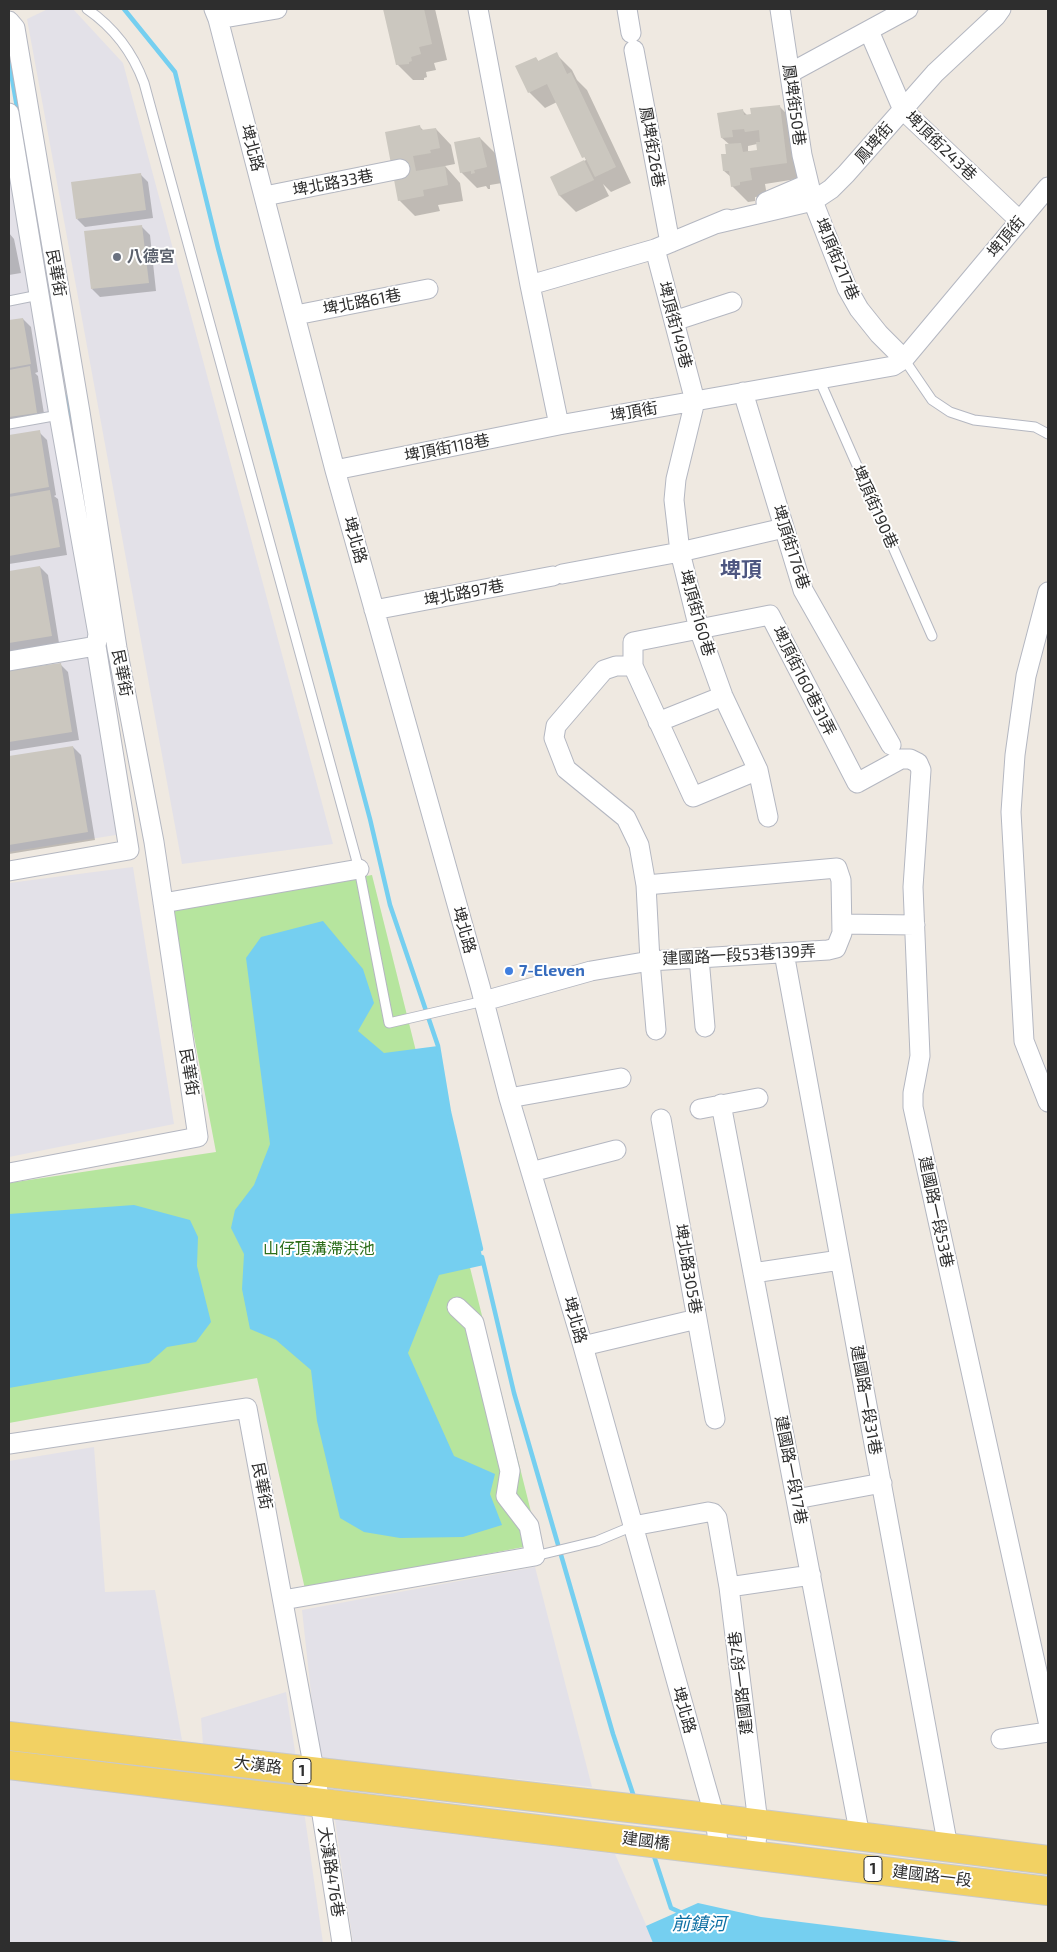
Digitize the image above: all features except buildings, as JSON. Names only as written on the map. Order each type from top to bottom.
[{"type":"main road","name":"大漢路","points":[[9,1736],[596,1804]]},
{"type":"main road","name":"大漢路","points":[[9,1765],[595,1835]]},
{"type":"main road","name":"建國橋","points":[[596,1804],[706,1817]]},
{"type":"main road","name":"建國路一段","points":[[706,1817],[1048,1860]]},
{"type":"main road","name":"建國橋","points":[[595,1835],[708,1849]]},
{"type":"main road","name":"建國路一段","points":[[708,1849],[1048,1891]]},
{"type":"street","points":[[216,14],[277,9]]},
{"type":"street","points":[[478,9],[530,285],[560,425]]},
{"type":"street","name":"鳳埤街26巷","points":[[627,9],[662,246]]},
{"type":"street","name":"鳳埤街50巷","points":[[780,9],[802,155],[811,192]]},
{"type":"street","points":[[790,73],[908,9]]},
{"type":"street","name":"鳳埤街","points":[[530,285],[662,246],[715,224],[811,192],[831,189],[935,73],[996,16],[1001,9]]},
{"type":"street","name":"埤北路","points":[[216,14],[335,470],[484,1001],[509,1098],[583,1346],[633,1526],[706,1817],[708,1849]]},
{"type":"street","name":"民華街","points":[[9,21],[15,28],[117,648],[154,842],[198,1137],[9,1173]]},
{"type":"street","name":"埤頂街243巷","points":[[869,31],[903,110],[1020,221]]},
{"type":"street","points":[[9,113],[59,415],[98,634],[96,646],[128,850],[9,871]]},
{"type":"street","name":"埤北路33巷","points":[[264,196],[400,169]]},
{"type":"street","name":"埤頂街","points":[[560,425],[893,366],[904,359],[1048,187]]},
{"type":"street","name":"埤頂街217巷","points":[[811,192],[847,288],[859,310],[879,334],[904,359]]},
{"type":"street","name":"埤頂街149巷","points":[[662,246],[674,320],[695,401]]},
{"type":"street","name":"埤北路61巷","points":[[296,315],[428,288]]},
{"type":"street","points":[[674,320],[732,302]]},
{"type":"street","name":"埤頂街176巷","points":[[743,392],[803,590],[891,745]]},
{"type":"street","name":"埤頂街160巷","points":[[695,401],[676,479],[674,500],[680,552],[700,629],[723,696],[758,770],[768,817]]},
{"type":"street","name":"埤頂街118巷","points":[[335,470],[560,425]]},
{"type":"street","name":"埤北路97巷","points":[[374,610],[680,552],[784,528]]},
{"type":"street","points":[[1048,592],[1026,676],[1015,755],[1011,812],[1024,1041],[1048,1102]]},
{"type":"street","name":"埤頂街160巷31弄","points":[[700,629],[770,615],[857,783]]},
{"type":"street","points":[[700,629],[633,642],[632,666],[693,797],[758,770]]},
{"type":"street","points":[[9,661],[96,646]]},
{"type":"street","points":[[632,666],[616,666],[604,670],[556,726],[554,738],[566,770],[626,818],[639,845],[646,885],[656,1030]]},
{"type":"street","points":[[658,722],[723,696]]},
{"type":"street","name":"建國路一段53巷","points":[[857,783],[901,759],[910,759],[918,763],[921,770],[913,887],[920,1056],[913,1093],[913,1106],[1048,1721]]},
{"type":"street","name":"建國路一段53巷139弄","points":[[484,1001],[590,971],[650,960],[828,950],[836,948],[842,933],[841,880],[837,868],[646,885]]},
{"type":"street","points":[[163,904],[359,869]]},
{"type":"street","points":[[842,924],[915,925]]},
{"type":"street","name":"建國路一段31巷","points":[[784,953],[948,1847]]},
{"type":"street","points":[[699,958],[705,1027]]},
{"type":"street","points":[[509,1098],[621,1078]]},
{"type":"street","points":[[700,1108],[758,1098]]},
{"type":"street","name":"建國路一段17巷","points":[[721,1104],[860,1836]]},
{"type":"street","name":"埤北路305巷","points":[[661,1119],[715,1419]]},
{"type":"street","points":[[531,1172],[616,1150]]},
{"type":"street","points":[[753,1273],[840,1260]]},
{"type":"street","points":[[283,1600],[535,1556],[529,1526],[506,1496],[510,1471],[474,1323],[457,1307]]},
{"type":"street","points":[[583,1346],[697,1319]]},
{"type":"street","name":"民華街","points":[[9,1444],[247,1408],[320,1802]]},
{"type":"street","points":[[796,1499],[882,1484]]},
{"type":"street","name":"建國路一段7巷","points":[[633,1526],[708,1512],[713,1513],[716,1518],[729,1587],[758,1823],[755,1854]]},
{"type":"street","points":[[729,1587],[811,1574]]},
{"type":"street","points":[[1001,1739],[1048,1732]]},
{"type":"street","name":"大漢路476巷","points":[[320,1802],[342,1943]]},
{"type":"lane","points":[[87,9],[116,35],[138,67],[144,83],[359,869],[389,1023],[452,1010],[484,1001]]},
{"type":"lane","points":[[9,301],[40,295]]},
{"type":"lane","points":[[904,359],[932,400],[950,412],[974,420],[1035,427],[1048,434]]},
{"type":"lane","name":"埤頂街190巷","points":[[819,379],[932,636]]},
{"type":"lane","points":[[9,424],[59,415]]},
{"type":"lane","points":[[535,1556],[597,1541],[633,1526]]},
{"type":"shaded area","points":[[48,9],[73,9],[123,63],[333,844],[182,864],[27,19]]},
{"type":"shaded area","points":[[9,164],[122,834],[9,852]]},
{"type":"shaded area","points":[[133,867],[174,1124],[9,1157],[9,883]]},
{"type":"shaded area","points":[[94,1447],[105,1592],[155,1590],[182,1740],[9,1722],[9,1461]]},
{"type":"shaded area","points":[[535,1567],[592,1787],[318,1758],[302,1610]]},
{"type":"shaded area","points":[[286,1692],[296,1758],[203,1744],[201,1718]]},
{"type":"shaded area","points":[[9,1775],[304,1811],[323,1943],[9,1943]]},
{"type":"shaded area","points":[[335,1820],[615,1854],[654,1943],[353,1943]]},
{"type":"green space","name":"山仔頂溝滯洪池","points":[[372,875],[539,1544],[305,1589],[257,1378],[9,1423],[9,1183],[216,1152],[170,910]]},
{"type":"water","points":[[323,921],[363,969],[374,1003],[358,1031],[384,1053],[438,1046],[449,1112],[484,1265],[439,1275],[408,1353],[454,1456],[495,1474],[490,1494],[502,1525],[463,1537],[400,1538],[364,1532],[340,1518],[317,1421],[311,1370],[276,1340],[250,1329],[242,1289],[244,1254],[231,1228],[235,1210],[254,1185],[270,1144],[246,958],[261,937]]},
{"type":"water","points":[[134,1205],[190,1220],[198,1237],[197,1266],[211,1322],[196,1342],[167,1347],[149,1363],[9,1388],[9,1214]]},
{"type":"water","name":"前鎮河","points":[[698,1903],[761,1917],[969,1943],[653,1943],[646,1926]]},
{"type":"waterway","points":[[124,9],[175,72],[218,248],[370,819],[390,905],[438,1046],[449,1112],[481,1249]]},
{"type":"waterway","points":[[9,61],[18,113]]},
{"type":"waterway","points":[[66,397],[70,424]]},
{"type":"waterway","points":[[482,1257],[514,1393],[613,1734],[635,1800]]},
{"type":"waterway","points":[[653,1853],[671,1908],[682,1913]]},
{"type":"place","name":"八德宮","points":[[117,257]]},
{"type":"place","name":"7-Eleven","points":[[509,971]]},
{"type":"district","name":"埤頂","points":[[741,570]]}]
